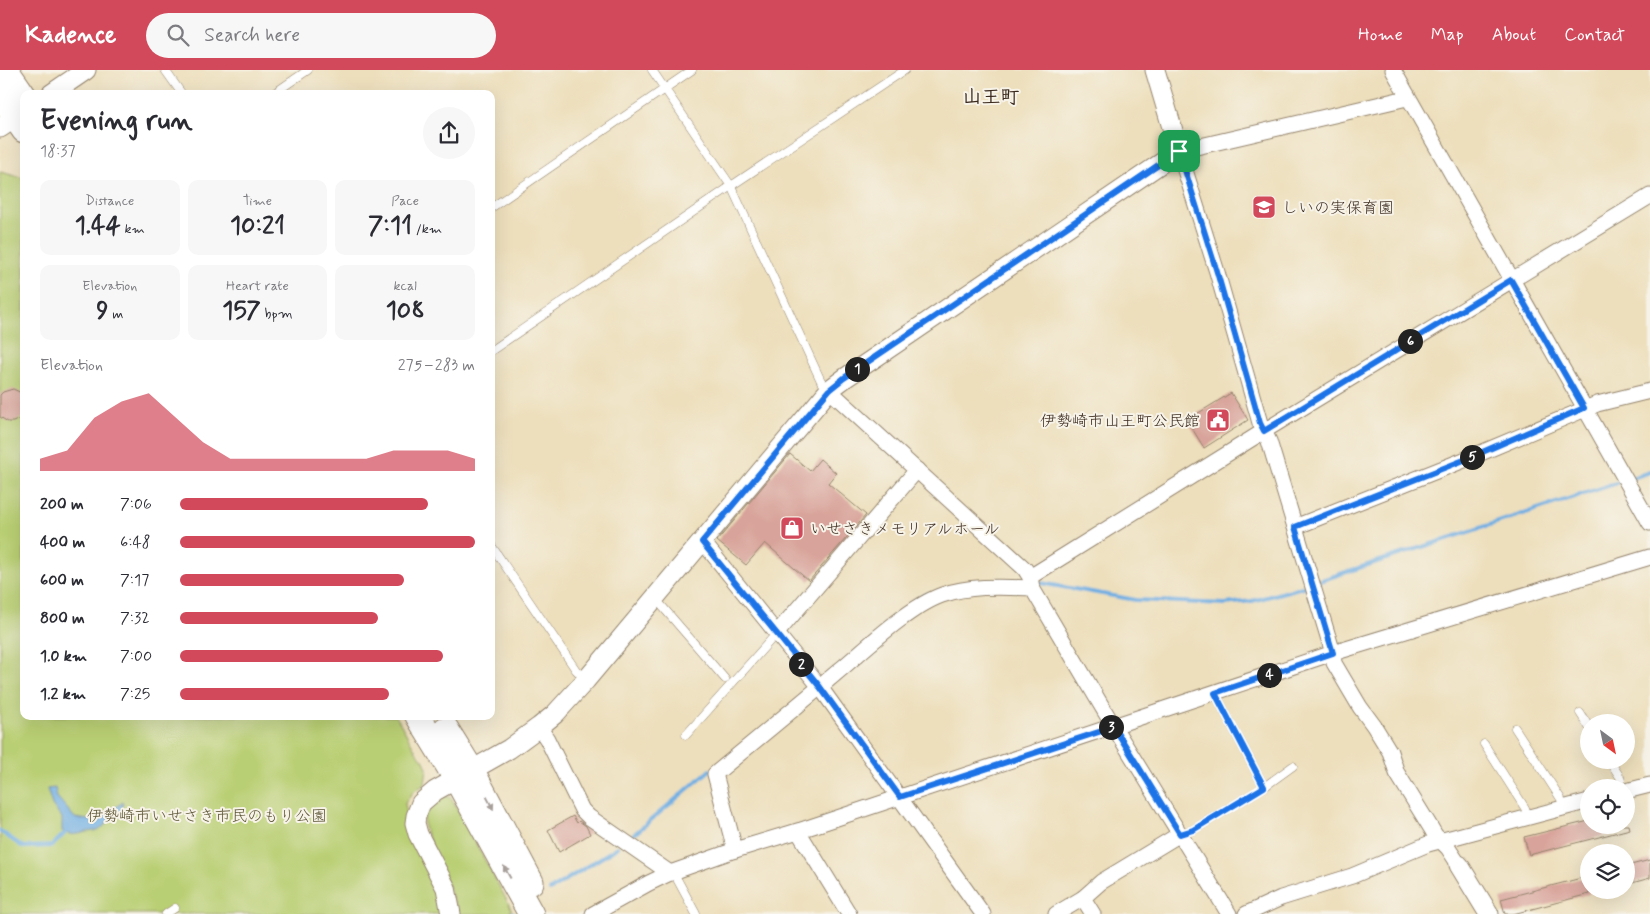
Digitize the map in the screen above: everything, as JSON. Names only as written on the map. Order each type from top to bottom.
[{"type":"highway","points":[[6,70],[17,117]]},
{"type":"highway","points":[[0,95],[17,117]]},
{"type":"highway","points":[[421,720],[464,775],[548,914]]},
{"type":"highway","points":[[440,720],[530,914]]},
{"type":"street","points":[[57,90],[86,70]]},
{"type":"street","points":[[1155,70],[1217,272],[1260,423],[1269,441],[1295,527],[1333,653],[1334,663],[1360,708],[1390,752],[1397,773],[1430,828],[1460,865],[1489,914]]},
{"type":"street","points":[[1393,70],[1407,98],[1650,523]]},
{"type":"street","points":[[451,914],[446,888],[418,834],[415,823],[416,811],[421,803],[436,791],[509,749],[555,714],[586,680],[829,390],[1179,151],[1407,98]]},
{"type":"street","points":[[735,850],[715,774],[889,628],[930,600],[942,595],[1031,583],[1264,431],[1650,196]]},
{"type":"street","points":[[829,390],[1026,569],[1031,583],[1114,727],[1229,914]]},
{"type":"street","points":[[1295,527],[1464,460],[1584,408],[1650,391]]},
{"type":"street","points":[[776,634],[917,470]]},
{"type":"street","points":[[702,542],[820,687],[983,914]]},
{"type":"street","points":[[593,914],[649,883],[735,850],[1114,727],[1333,653],[1650,557]]},
{"type":"street","points":[[539,727],[547,739],[582,810],[589,817],[670,874]]},
{"type":"street","points":[[1635,789],[1650,785]]},
{"type":"street","points":[[1246,914],[1281,898],[1352,876],[1440,841],[1580,803]]},
{"type":"street","points":[[798,831],[849,914]]},
{"type":"street","points":[[1056,914],[1084,898],[1101,882],[1180,834]]},
{"type":"street","points":[[1084,898],[1093,914]]},
{"type":"lane","points":[[166,70],[179,90]]},
{"type":"lane","points":[[280,90],[308,70]]},
{"type":"lane","points":[[652,70],[731,186],[821,380],[829,390]]},
{"type":"lane","points":[[495,205],[692,70]]},
{"type":"lane","points":[[495,348],[731,186],[905,70]]},
{"type":"lane","points":[[495,551],[576,670],[586,680]]},
{"type":"lane","points":[[655,598],[725,679]]},
{"type":"lane","points":[[686,735],[776,634]]},
{"type":"lane","points":[[1215,693],[1264,787]]},
{"type":"lane","points":[[1515,728],[1561,799],[1563,808]]},
{"type":"lane","points":[[1484,744],[1526,808],[1528,817]]},
{"type":"lane","points":[[1180,834],[1193,830],[1264,787],[1292,766]]},
{"type":"lane","points":[[670,874],[677,879],[696,914]]},
{"type":"lane","points":[[166,914],[175,908]]},
{"type":"green space","name":"伊勢崎市いせさき市民のもり公園","points":[[0,172],[20,177],[20,720],[398,720],[427,768],[425,784],[413,792],[405,803],[408,824],[437,885],[444,914],[0,914]]},
{"type":"green space","points":[[443,795],[451,798],[512,910],[506,914],[459,914],[424,827],[424,812]]},
{"type":"water","points":[[55,788],[57,797],[75,818],[95,821],[123,802],[122,810],[98,831],[75,834],[66,833],[62,831],[62,818],[52,805],[47,789]]},
{"type":"building","points":[[13,389],[20,392],[20,419],[8,422],[0,417],[0,395]]},
{"type":"building","name":"伊勢崎市山王町公民館","points":[[1231,393],[1248,420],[1204,448],[1187,420]]},
{"type":"building","name":"いせさきメモリアルホール","points":[[790,454],[810,471],[820,459],[836,473],[828,483],[866,515],[809,581],[765,543],[746,565],[717,541]]},
{"type":"building","points":[[573,816],[577,823],[579,821],[586,826],[590,834],[559,852],[548,830]]},
{"type":"building","points":[[1580,823],[1580,834],[1611,834],[1529,855],[1524,837]]},
{"type":"building","points":[[1650,860],[1650,878],[1635,882],[1635,864]]},
{"type":"building","points":[[1580,878],[1580,896],[1513,914],[1505,914],[1501,899]]},
{"type":"waterway","points":[[1632,478],[1650,472]]},
{"type":"waterway","points":[[1319,581],[1617,483]]},
{"type":"waterway","points":[[1041,583],[1136,600],[1225,604],[1252,601],[1306,586]]},
{"type":"waterway","points":[[914,601],[927,594]]},
{"type":"waterway","points":[[632,836],[710,770]]},
{"type":"waterway","points":[[0,831],[23,847],[52,846],[65,833]]},
{"type":"waterway","points":[[550,890],[618,847]]},
{"type":"place","name":"しいの実保育園","points":[[1264,207]]},
{"type":"place","name":"伊勢崎市山王町公民館","points":[[1218,420]]},
{"type":"place","name":"いせさきメモリアルホール","points":[[792,528]]},
{"type":"district","name":"山王町","points":[[991,96]]},
{"type":"route","points":[[1179,151],[1217,272],[1260,423],[1264,431],[1511,280],[1584,408],[1464,460],[1295,527],[1333,653],[1215,693],[1264,787],[1193,830],[1180,834],[1114,727],[900,797],[820,687],[702,542],[829,390],[1179,151]]}]
